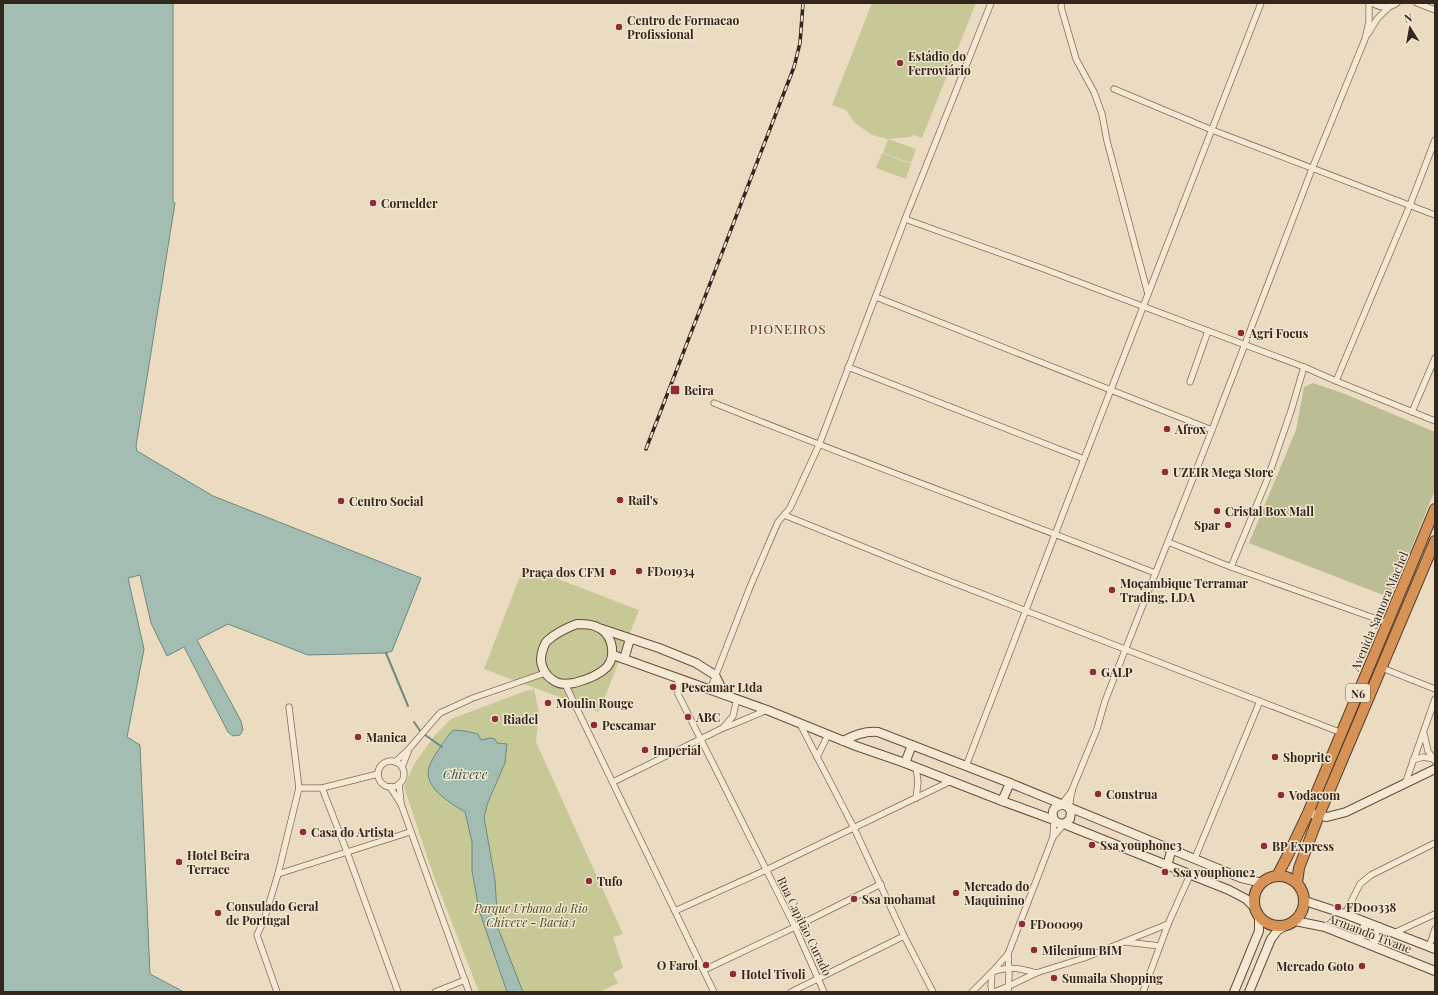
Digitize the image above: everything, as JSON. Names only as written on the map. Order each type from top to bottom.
[{"type":"highway","name":"Avenida Samora Machel","points":[[1277,876],[1308,813],[1435,509]]},
{"type":"highway","name":"Avenida Samora Machel","points":[[1297,883],[1299,868],[1319,815],[1435,541]]},
{"type":"highway","points":[[1392,613],[1403,616]]},
{"type":"highway","points":[[1382,637],[1393,641]]},
{"type":"highway","points":[[1356,700],[1366,704]]},
{"type":"highway","points":[[1330,761],[1340,766]]},
{"type":"highway","points":[[1277,876],[1289,878],[1297,883],[1303,891],[1305,901],[1300,916],[1291,923],[1278,926],[1269,924],[1257,912],[1254,896],[1256,890],[1262,883],[1269,878],[1277,876]]},
{"type":"street","points":[[710,690],[714,675],[778,522],[790,508],[819,445],[905,219],[991,3]]},
{"type":"street","points":[[1062,3],[1061,7],[1076,60],[1094,92],[1102,114],[1107,141],[1148,294]]},
{"type":"street","points":[[966,766],[1054,534],[1261,3]]},
{"type":"street","points":[[1365,39],[1369,22],[1369,3]]},
{"type":"street","points":[[1372,3],[1378,6],[1389,7]]},
{"type":"street","points":[[1053,837],[1070,819],[1071,812],[1069,808],[1072,790],[1097,729],[1105,701],[1212,430],[1312,169],[1365,39],[1377,19],[1389,7],[1397,3]]},
{"type":"street","points":[[1417,3],[1435,10]]},
{"type":"street","points":[[1114,89],[1212,130],[1435,215]]},
{"type":"street","points":[[1336,382],[1410,205],[1435,140]]},
{"type":"street","points":[[905,219],[1244,344],[1304,367],[1336,382],[1435,420]]},
{"type":"street","points":[[876,298],[1212,430]]},
{"type":"street","points":[[1190,382],[1208,331]]},
{"type":"street","points":[[1412,412],[1435,358]]},
{"type":"street","points":[[848,367],[1084,459]]},
{"type":"street","points":[[1231,567],[1268,480],[1304,367]]},
{"type":"street","points":[[714,403],[819,445],[1155,573]]},
{"type":"street","points":[[784,515],[923,571],[1342,733]]},
{"type":"street","points":[[1168,542],[1231,567],[1388,623]]},
{"type":"street","points":[[601,629],[608,636],[613,654],[607,666],[597,675],[583,681],[565,684],[558,683],[550,679],[541,666],[541,658],[546,642],[560,631],[577,624],[590,624],[696,663],[714,675],[725,695]]},
{"type":"street","points":[[624,659],[630,639]]},
{"type":"street","points":[[613,654],[767,710],[843,741],[916,767],[1054,820],[1058,823],[1064,824],[1246,898],[1257,912],[1259,931],[1234,992]]},
{"type":"street","points":[[1382,668],[1435,689]]},
{"type":"street","points":[[395,762],[408,750],[440,713],[473,698],[545,673]]},
{"type":"street","name":"Rua Capitão Curado","points":[[678,678],[678,694],[795,927],[824,992]]},
{"type":"street","points":[[565,684],[714,992]]},
{"type":"street","points":[[723,728],[733,716],[737,699]]},
{"type":"street","points":[[1405,784],[1435,699]]},
{"type":"street","points":[[1195,858],[1260,701]]},
{"type":"street","points":[[277,992],[257,935],[264,920],[278,874],[299,788],[289,707]]},
{"type":"street","points":[[613,782],[723,728],[767,710]]},
{"type":"street","points":[[800,724],[854,828],[904,936],[933,992]]},
{"type":"street","points":[[843,741],[861,733],[878,732],[1010,783],[1061,805],[1066,805],[1069,808],[1172,848],[1241,878],[1262,883]]},
{"type":"street","points":[[1424,733],[1428,750],[1434,760]]},
{"type":"street","points":[[817,757],[828,735]]},
{"type":"street","points":[[905,763],[912,745]]},
{"type":"street","points":[[390,787],[399,784],[404,776],[402,767],[408,750]]},
{"type":"street","points":[[1413,760],[1423,757],[1434,760]]},
{"type":"street","points":[[401,804],[390,787],[380,780],[378,774],[381,766],[390,761],[395,762],[402,767]]},
{"type":"street","points":[[916,767],[918,782],[916,798]]},
{"type":"street","points":[[1308,813],[1328,817],[1346,812],[1435,769]]},
{"type":"street","points":[[299,788],[322,788],[378,774]]},
{"type":"street","points":[[675,911],[766,870],[950,781]]},
{"type":"street","points":[[1002,801],[1010,783]]},
{"type":"street","points":[[399,784],[401,804],[410,832],[469,992]]},
{"type":"street","points":[[322,788],[398,992]]},
{"type":"street","points":[[972,992],[1008,954],[1053,837],[1053,810],[1056,806],[1061,805],[1072,790]]},
{"type":"street","points":[[278,874],[410,832]]},
{"type":"street","points":[[1345,914],[1360,884],[1370,875],[1435,843]]},
{"type":"street","points":[[1167,866],[1172,848]]},
{"type":"street","points":[[1143,992],[1168,924],[1190,875]]},
{"type":"street","points":[[704,970],[881,884]]},
{"type":"street","name":"Armando Tivane","points":[[1305,901],[1345,914],[1432,948]]},
{"type":"street","points":[[1394,933],[1435,914]]},
{"type":"street","points":[[1249,992],[1271,939],[1278,930],[1291,923]]},
{"type":"street","name":"Armando Tivane","points":[[1291,923],[1325,927],[1435,972]]},
{"type":"street","points":[[1359,940],[1366,923]]},
{"type":"street","points":[[992,972],[991,986],[993,992],[1009,989],[1036,973],[1084,958],[1168,924]]},
{"type":"street","points":[[1372,945],[1379,927]]},
{"type":"street","points":[[1432,948],[1435,929]]},
{"type":"street","points":[[791,992],[904,936]]},
{"type":"street","points":[[1124,942],[1160,946]]},
{"type":"street","points":[[1008,954],[1009,989]]},
{"type":"street","points":[[992,972],[1008,968],[1019,968],[1036,973]]},
{"type":"street","points":[[435,992],[465,980]]},
{"type":"green space","name":"Estádio do Ferroviário","points":[[872,3],[976,3],[922,138],[913,135],[910,137],[888,139],[872,135],[855,123],[846,110],[832,105]]},
{"type":"green space","points":[[888,139],[916,149],[911,163],[883,153]]},
{"type":"green space","points":[[882,153],[911,164],[906,179],[876,168]]},
{"type":"green space","points":[[1313,383],[1345,394],[1435,432],[1435,490],[1391,598],[1249,543],[1296,430],[1304,387]]},
{"type":"green space","points":[[524,566],[639,610],[599,712],[484,669]]},
{"type":"green space","name":"Parque Urbano do Rio Chiveve - Bacia 1","points":[[534,689],[539,713],[536,742],[623,934],[613,937],[623,968],[613,973],[618,983],[599,992],[479,992],[433,874],[404,787],[414,764],[435,735],[451,719]]},
{"type":"water","points":[[3,3],[173,3],[173,202],[175,203],[136,446],[137,451],[213,496],[421,578],[392,651],[386,653],[308,655],[228,624],[197,640],[241,721],[243,730],[240,735],[233,736],[228,732],[184,647],[167,656],[151,623],[140,575],[128,578],[144,649],[127,737],[140,745],[150,974],[184,992],[3,992]]},
{"type":"water","name":"Chiveve","points":[[453,730],[478,734],[481,740],[490,738],[495,739],[497,743],[507,744],[505,763],[488,802],[484,817],[495,880],[498,928],[523,992],[507,992],[479,910],[472,871],[472,842],[465,812],[436,791],[429,779],[428,773],[431,763],[442,744]]},
{"type":"waterway","points":[[386,653],[408,706]]},
{"type":"waterway","points":[[414,722],[421,732],[442,747]]},
{"type":"railway","points":[[646,449],[794,67],[800,43],[803,3]]},
{"type":"place","name":"Centro de Formacao Profissional","points":[[619,27]]},
{"type":"place","name":"Estádio do Ferroviário","points":[[900,63]]},
{"type":"place","name":"Cornelder","points":[[373,203]]},
{"type":"place","name":"Agri Focus","points":[[1241,333]]},
{"type":"place","name":"Beira","points":[[675,390]]},
{"type":"place","name":"Afrox","points":[[1167,429]]},
{"type":"place","name":"UZEIR Mega Store","points":[[1165,472]]},
{"type":"place","name":"Rail's","points":[[620,500]]},
{"type":"place","name":"Centro Social","points":[[341,501]]},
{"type":"place","name":"Cristal Box Mall","points":[[1217,511]]},
{"type":"place","name":"Spar","points":[[1228,525]]},
{"type":"place","name":"FD01934","points":[[639,571]]},
{"type":"place","name":"Praça dos CFM","points":[[613,572]]},
{"type":"place","name":"Moçambique Terramar Trading, LDA","points":[[1112,590]]},
{"type":"place","name":"GALP","points":[[1093,672]]},
{"type":"place","name":"Pescamar Ltda","points":[[673,687]]},
{"type":"place","name":"Moulin Rouge","points":[[548,703]]},
{"type":"place","name":"ABC","points":[[688,717]]},
{"type":"place","name":"Riadel","points":[[495,719]]},
{"type":"place","name":"Pescamar","points":[[594,725]]},
{"type":"place","name":"Manica","points":[[358,737]]},
{"type":"place","name":"Imperial","points":[[645,750]]},
{"type":"place","name":"Shoprite","points":[[1275,757]]},
{"type":"place","name":"Construa","points":[[1098,794]]},
{"type":"place","name":"Vodacom","points":[[1281,795]]},
{"type":"place","name":"Casa do Artista","points":[[303,832]]},
{"type":"place","name":"Ssa youphone3","points":[[1092,845]]},
{"type":"place","name":"BP Express","points":[[1264,846]]},
{"type":"place","name":"Hotel Beira Terrace","points":[[179,862]]},
{"type":"place","name":"Ssa youphone2","points":[[1165,872]]},
{"type":"place","name":"Tufo","points":[[589,881]]},
{"type":"place","name":"Mercado do Maquinino","points":[[956,893]]},
{"type":"place","name":"Ssa mohamat","points":[[854,899]]},
{"type":"place","name":"FD00338","points":[[1338,907]]},
{"type":"place","name":"Consulado Geral de Portugal","points":[[218,913]]},
{"type":"place","name":"FD00099","points":[[1022,924]]},
{"type":"place","name":"Milenium BIM","points":[[1034,950]]},
{"type":"place","name":"O Farol","points":[[706,965]]},
{"type":"place","name":"Mercado Goto","points":[[1362,966]]},
{"type":"place","name":"Hotel Tivoli","points":[[733,974]]},
{"type":"place","name":"Sumaila Shopping","points":[[1054,978]]},
{"type":"district","name":"PIONEIROS","points":[[788,328]]}]
